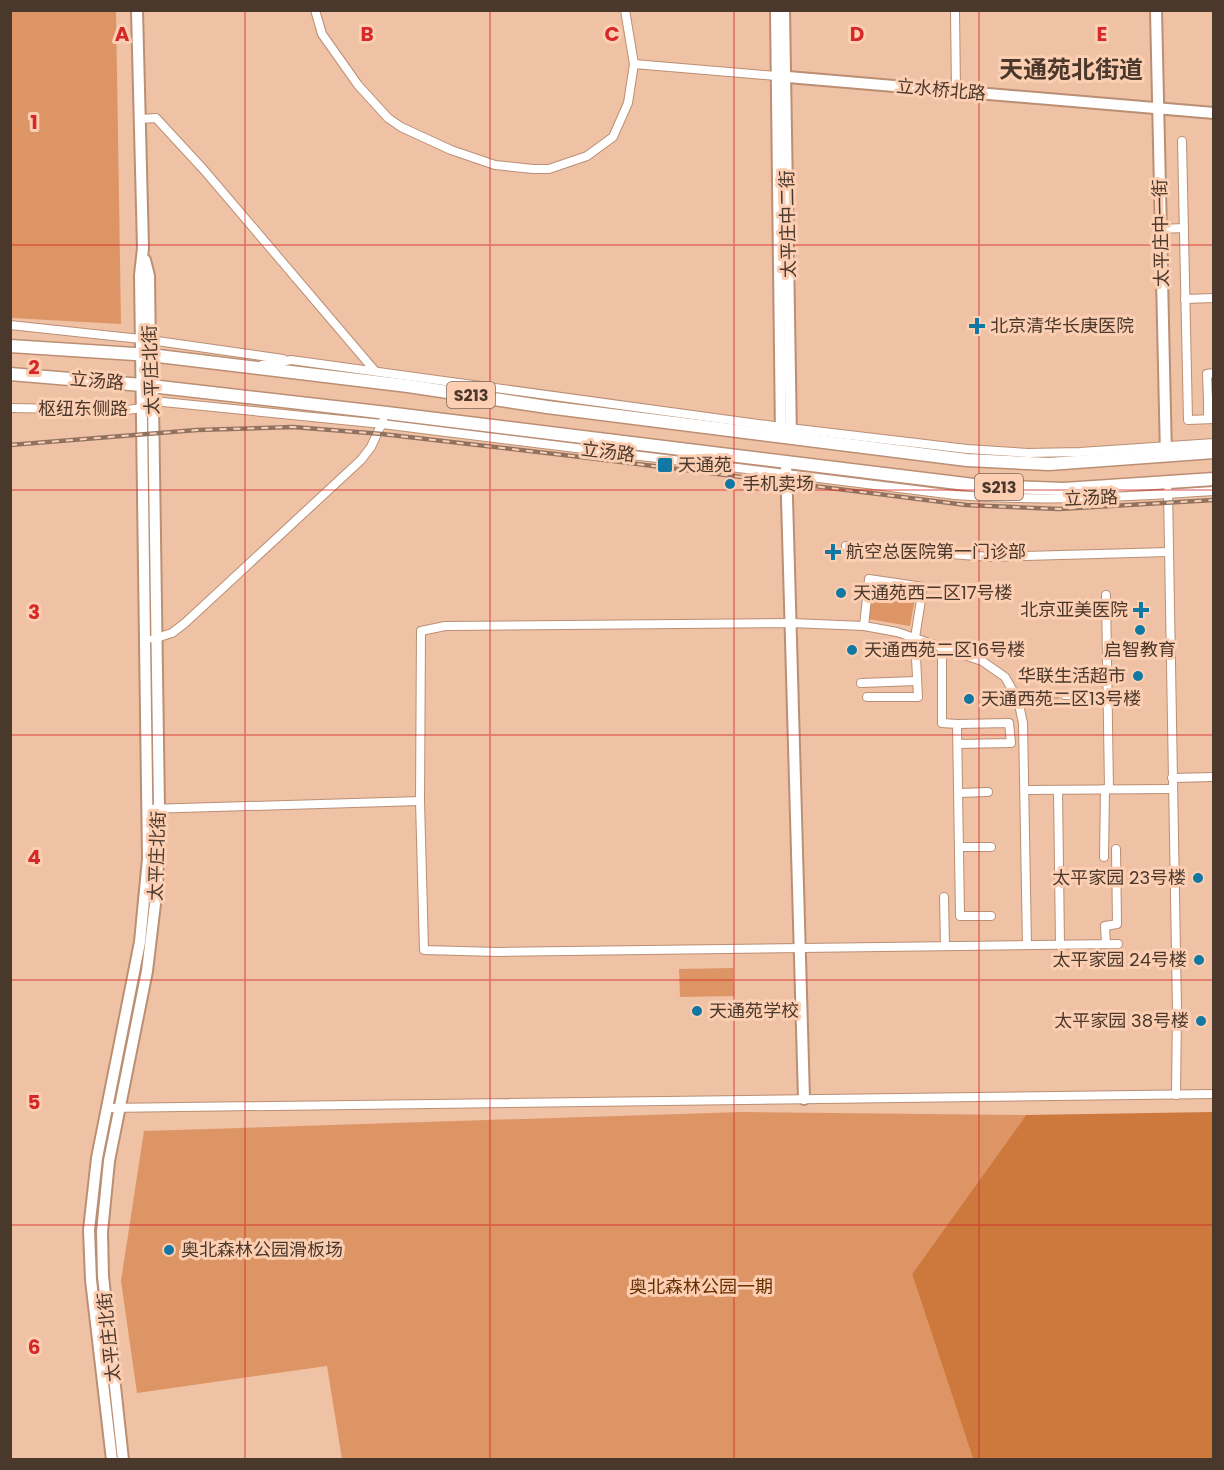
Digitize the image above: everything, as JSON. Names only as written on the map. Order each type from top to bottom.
[{"type":"main road","name":"太平庄北街","points":[[137,10],[142,248],[140,275],[146,340],[147,386],[142,408],[151,639]]},
{"type":"main road","name":"太平庄中二街","points":[[776,10],[781,76]]},
{"type":"main road","name":"太平庄中二街","points":[[784,10],[781,76],[786,432]]},
{"type":"main road","name":"太平庄中一街","points":[[1156,10],[1166,452]]},
{"type":"main road","name":"立水桥北路","points":[[781,76],[1214,113]]},
{"type":"main road","name":"立汤路","points":[[10,346],[146,354],[408,386],[547,407],[786,432],[967,460],[1025,463],[1078,462],[1166,452],[1214,452]]},
{"type":"main road","name":"立汤路","points":[[10,374],[147,386],[786,468],[941,482],[1023,489],[1168,488],[1214,479]]},
{"type":"main road","name":"太平庄北街","points":[[123,1460],[101,1254],[113,1108],[140,942],[153,809],[151,639],[153,401],[147,386]]},
{"type":"main road","points":[[786,468],[804,1099]]},
{"type":"main road","name":"太平庄北街","points":[[112,1460],[89,1254],[93,1185],[113,1108]]},
{"type":"street","points":[[315,10],[322,34],[358,85],[388,118],[400,127],[452,150],[495,165],[549,169],[587,156],[613,137],[628,103],[634,64],[625,10]]},
{"type":"street","points":[[956,10],[956,91]]},
{"type":"street","points":[[634,64],[781,76]]},
{"type":"street","points":[[140,118],[156,118],[204,170],[375,371]]},
{"type":"street","points":[[1182,141],[1188,420],[1211,419],[1207,374],[1214,373]]},
{"type":"street","points":[[1160,229],[1184,228]]},
{"type":"street","points":[[1185,299],[1214,298]]},
{"type":"street","points":[[10,325],[146,340],[291,360]]},
{"type":"street","name":"立汤路","points":[[246,368],[291,360],[786,432]]},
{"type":"street","name":"立汤路","points":[[153,401],[385,418]]},
{"type":"street","name":"枢纽东侧路","points":[[10,408],[105,410],[142,408],[153,401]]},
{"type":"street","points":[[151,639],[172,633],[185,623],[361,460],[371,447],[385,418]]},
{"type":"street","name":"立汤路","points":[[1166,452],[1214,443]]},
{"type":"street","points":[[1168,488],[1178,1011],[1176,1095]]},
{"type":"street","name":"立汤路","points":[[1168,488],[1214,491]]},
{"type":"street","points":[[846,546],[990,557],[1169,552]]},
{"type":"street","points":[[864,626],[869,579],[923,587],[915,638],[918,697],[867,697]]},
{"type":"street","points":[[1104,857],[1107,789],[1107,595]]},
{"type":"street","points":[[1027,945],[1023,723],[1018,700],[1005,677],[982,661],[897,632],[864,626],[791,623],[445,626],[421,631],[420,801],[424,950],[498,952],[1118,944]]},
{"type":"street","points":[[942,647],[942,723],[1009,723],[1011,743],[958,744]]},
{"type":"street","points":[[861,683],[917,681]]},
{"type":"street","points":[[1014,694],[1039,695]]},
{"type":"street","points":[[1065,695],[1107,696]]},
{"type":"street","points":[[957,724],[960,916],[991,916]]},
{"type":"street","points":[[1172,778],[1214,777]]},
{"type":"street","points":[[1025,790],[1172,789]]},
{"type":"street","points":[[1058,790],[1060,945]]},
{"type":"street","points":[[959,793],[988,792]]},
{"type":"street","points":[[153,809],[420,801]]},
{"type":"street","points":[[959,847],[991,847]]},
{"type":"street","points":[[1106,944],[1105,926],[1117,924],[1116,849]]},
{"type":"street","points":[[944,897],[945,946]]},
{"type":"street","points":[[113,1108],[1214,1094]]},
{"type":"green space","points":[[11,10],[116,11],[121,324],[11,318]]},
{"type":"green space","points":[[874,585],[916,592],[910,626],[868,619]]},
{"type":"green space","points":[[733,968],[734,996],[680,997],[679,969]]},
{"type":"green space","name":"奥北森林公园一期","points":[[742,1112],[1026,1115],[912,1274],[973,1459],[342,1459],[327,1366],[137,1393],[121,1281],[144,1131]]},
{"type":"shaded area","points":[[1213,1112],[1213,1459],[973,1459],[912,1274],[1026,1115]]},
{"type":"tunnel","points":[[1039,695],[1065,695]]},
{"type":"railway","points":[[10,445],[197,430],[293,427],[382,434],[966,505],[1059,509],[1214,500]]},
{"type":"place","name":"北京清华长庚医院","points":[[977,326]]},
{"type":"place","name":"天通苑","points":[[665,465]]},
{"type":"place","name":"手机卖场","points":[[730,484]]},
{"type":"place","name":"航空总医院第一门诊部","points":[[833,552]]},
{"type":"place","name":"天通苑西二区17号楼","points":[[841,593]]},
{"type":"place","name":"北京亚美医院","points":[[1141,610]]},
{"type":"place","name":"启智教育","points":[[1140,630]]},
{"type":"place","name":"天通西苑二区16号楼","points":[[852,650]]},
{"type":"place","name":"华联生活超市","points":[[1138,676]]},
{"type":"place","name":"天通西苑二区13号楼","points":[[969,699]]},
{"type":"place","name":"太平家园 23号楼","points":[[1198,878]]},
{"type":"place","name":"太平家园 24号楼","points":[[1199,960]]},
{"type":"place","name":"天通苑学校","points":[[697,1011]]},
{"type":"place","name":"太平家园 38号楼","points":[[1201,1021]]},
{"type":"place","name":"奥北森林公园滑板场","points":[[169,1250]]},
{"type":"district","name":"天通苑北街道","points":[[1071,70]]}]
